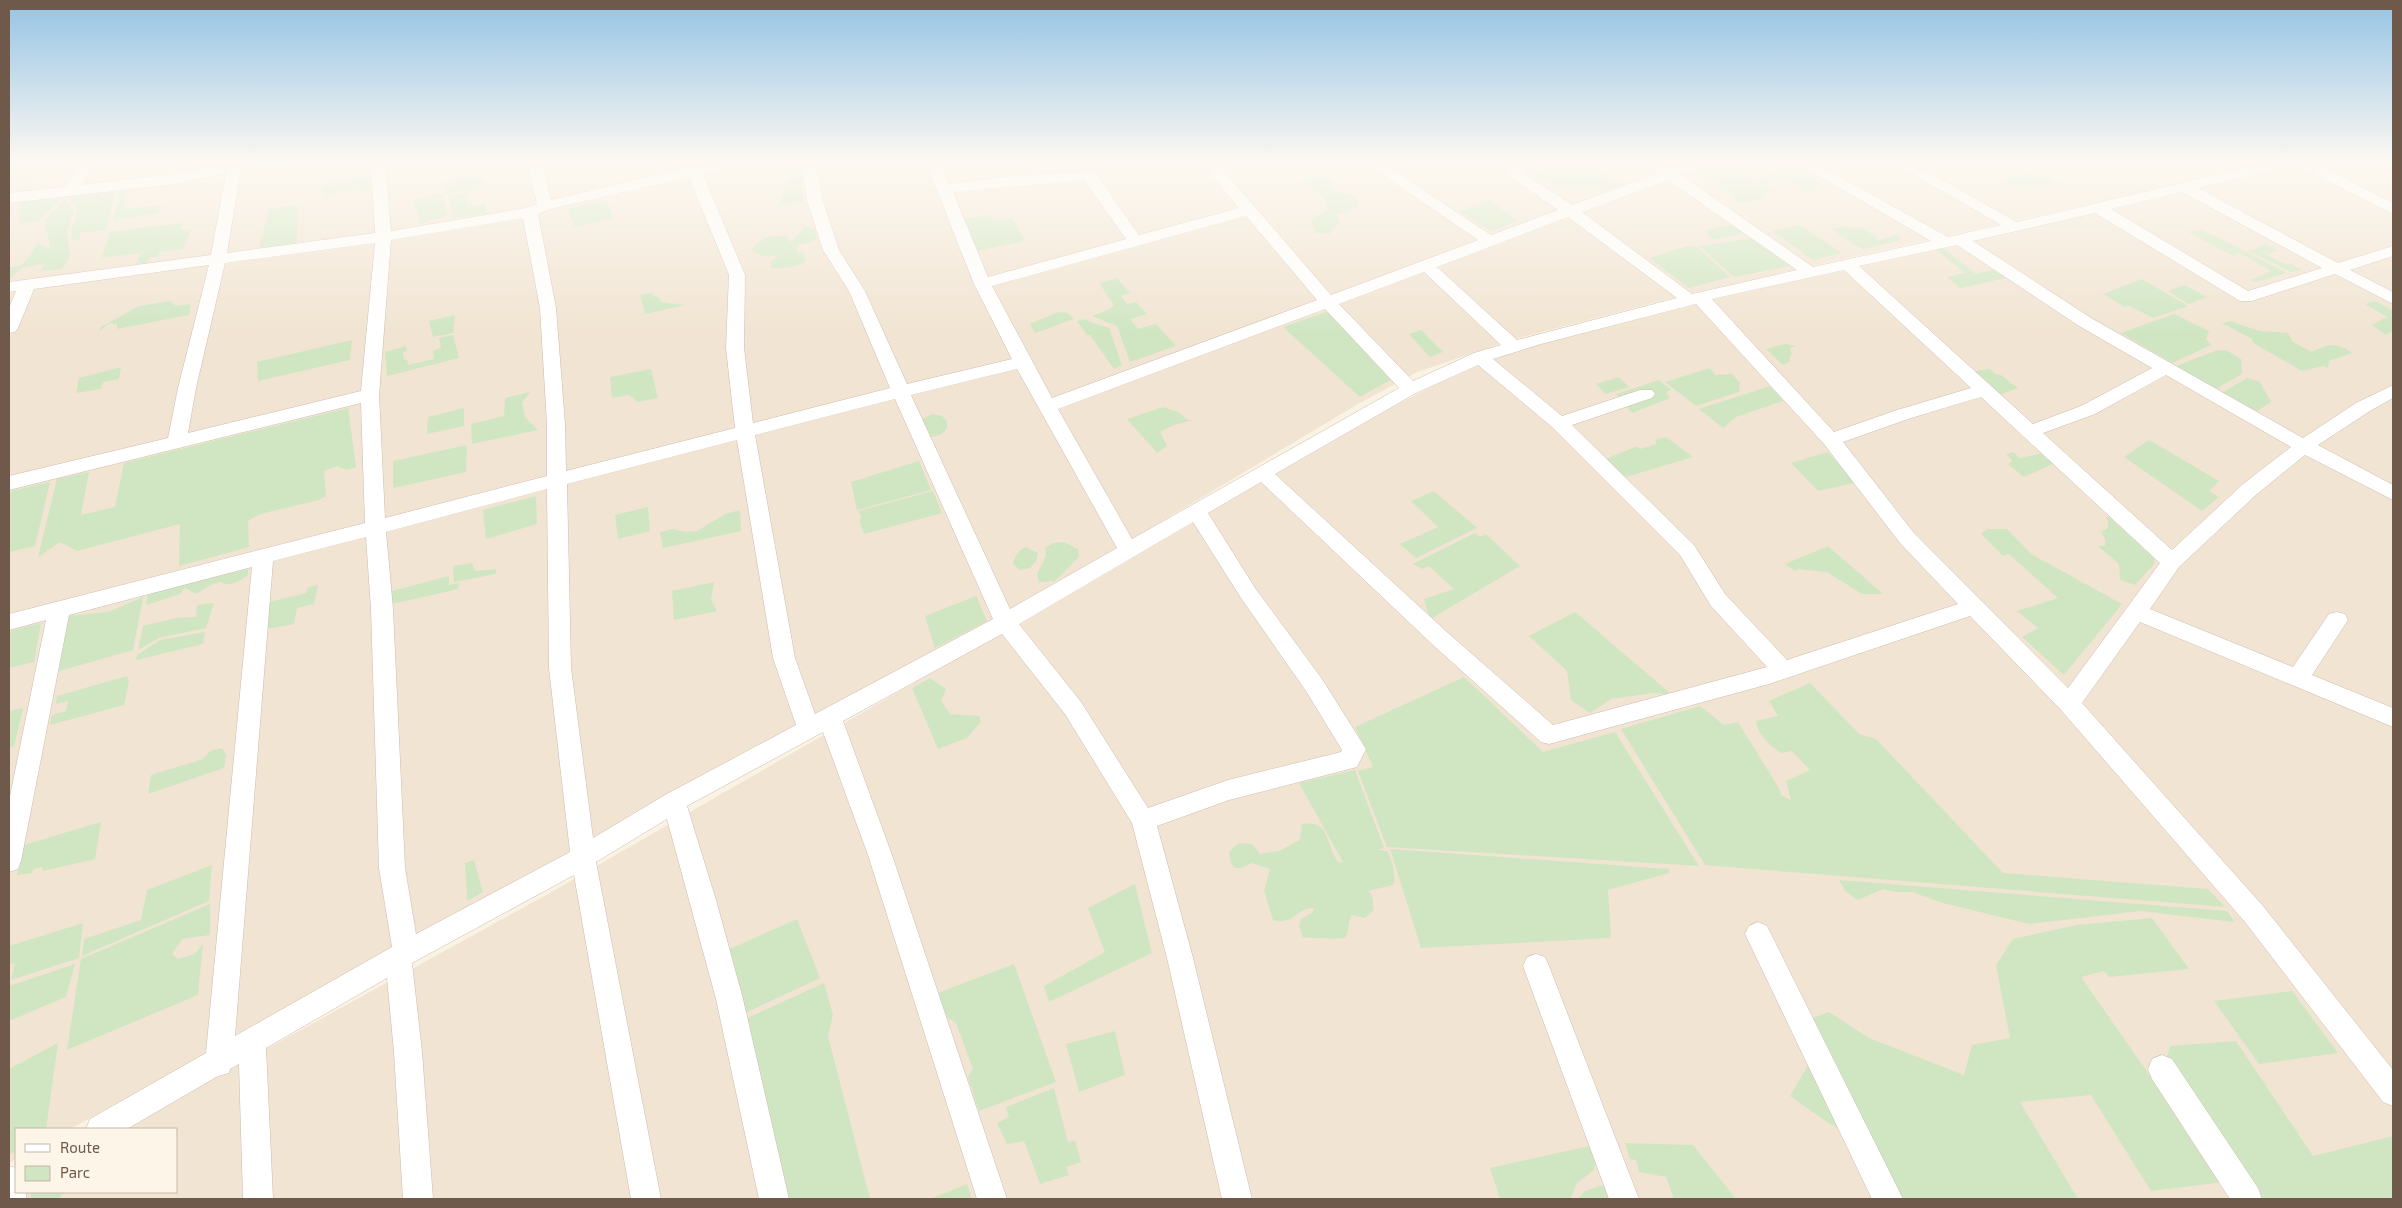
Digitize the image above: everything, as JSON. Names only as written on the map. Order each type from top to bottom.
[{"type":"street","points":[[177,442],[187,388],[218,260],[225,219]]},
{"type":"street","points":[[382,219],[383,237],[370,395],[375,527],[382,609],[392,868],[402,955],[418,1199]]},
{"type":"street","points":[[9,288],[383,237],[481,219]]},
{"type":"street","points":[[539,219],[548,308],[556,424],[560,668],[583,857],[646,1199]]},
{"type":"street","points":[[714,219],[737,275],[735,348],[745,432],[784,658],[819,724],[880,855],[992,1199]]},
{"type":"street","points":[[821,219],[831,250],[857,291],[953,510],[1005,622],[1073,708],[1143,820],[1183,968],[1236,1199]]},
{"type":"street","points":[[955,219],[982,284],[1022,362],[1049,406],[1128,549]]},
{"type":"street","points":[[1120,219],[1136,242]]},
{"type":"street","points":[[982,284],[1216,219]]},
{"type":"street","points":[[1257,219],[1327,301],[1410,389]]},
{"type":"street","points":[[1456,219],[1490,242]]},
{"type":"street","points":[[1049,406],[1548,219]]},
{"type":"street","points":[[1582,219],[1695,298],[1831,440],[1907,538],[2068,704],[2254,914],[2393,1092]]},
{"type":"street","points":[[1735,219],[1810,272]]},
{"type":"street","points":[[1911,219],[1952,241],[2085,322],[2304,446],[2393,493]]},
{"type":"street","points":[[2001,219],[2015,227]]},
{"type":"street","points":[[102,1128],[402,955],[583,857],[674,802],[1005,622],[1128,549],[1264,474],[1410,389],[1480,357],[1695,298],[2046,219]]},
{"type":"street","points":[[2117,219],[2246,297],[2393,252]]},
{"type":"street","points":[[2245,219],[2393,299]]},
{"type":"street","points":[[1425,264],[1514,347]]},
{"type":"street","points":[[1847,264],[2172,562]]},
{"type":"street","points":[[9,328],[27,285]]},
{"type":"street","points":[[1480,357],[1559,423],[1687,550],[1718,600],[1783,670]]},
{"type":"street","points":[[9,622],[902,391],[1022,362]]},
{"type":"street","points":[[2029,432],[2088,410],[2167,367]]},
{"type":"street","points":[[1831,440],[1904,414],[1984,390]]},
{"type":"street","points":[[2068,704],[2172,562],[2250,489],[2304,446],[2362,407],[2393,391]]},
{"type":"street","points":[[1559,423],[1646,394]]},
{"type":"street","points":[[9,483],[370,395]]},
{"type":"street","points":[[1264,474],[1428,625],[1472,669],[1550,736],[1783,670],[1972,607]]},
{"type":"street","points":[[1143,820],[1228,790],[1349,760],[1353,755],[1354,749],[1319,692],[1248,593],[1196,510]]},
{"type":"street","points":[[219,1062],[263,556]]},
{"type":"street","points":[[9,861],[59,609]]},
{"type":"street","points":[[2136,612],[2393,718]]},
{"type":"street","points":[[2298,678],[2337,620]]},
{"type":"street","points":[[674,802],[694,865],[718,954],[774,1199]]},
{"type":"street","points":[[1758,934],[1888,1199]]},
{"type":"street","points":[[1536,966],[1624,1199]]},
{"type":"street","points":[[252,1043],[258,1199]]},
{"type":"street","points":[[2162,1069],[2247,1199]]},
{"type":"shaded area","points":[[9,219],[2020,219],[1688,294],[1511,340],[1417,372],[1358,404],[995,621],[72,1128],[15,1128],[15,1160],[9,1163]]},
{"type":"shaded area","points":[[2064,219],[2393,219],[2393,1199],[9,1199],[9,1191],[15,1188],[15,1193],[178,1193],[178,1128],[123,1128],[548,894],[1391,408],[1473,365],[1494,357],[1709,298]]},
{"type":"green space","points":[[19,219],[41,219],[39,221],[19,224]]},
{"type":"green space","points":[[45,219],[72,219],[67,233],[70,256],[62,269],[40,271],[46,263],[21,268],[9,280],[9,267],[23,264],[37,243],[50,249]]},
{"type":"green space","points":[[75,219],[109,219],[106,230],[80,233],[80,239],[72,240],[71,232]]},
{"type":"green space","points":[[266,219],[297,219],[297,245],[258,251]]},
{"type":"green space","points":[[419,219],[434,219],[420,224]]},
{"type":"green space","points":[[572,219],[607,219],[575,227]]},
{"type":"green space","points":[[964,219],[992,219],[992,221],[1013,219],[1025,241],[977,251]]},
{"type":"green space","points":[[1311,219],[1338,219],[1339,223],[1333,227],[1330,234],[1315,233]]},
{"type":"green space","points":[[1472,219],[1515,219],[1517,221],[1491,231]]},
{"type":"green space","points":[[183,223],[180,230],[192,229],[183,249],[160,252],[157,257],[150,257],[147,264],[135,265],[141,253],[102,258],[110,232]]},
{"type":"green space","points":[[1733,224],[1745,233],[1713,240],[1705,231]]},
{"type":"green space","points":[[1800,225],[1842,253],[1813,260],[1772,231]]},
{"type":"green space","points":[[1845,226],[1851,229],[1861,227],[1880,240],[1896,235],[1902,240],[1862,249],[1831,229]]},
{"type":"green space","points":[[805,227],[815,229],[816,240],[797,245],[797,252],[805,253],[805,262],[802,264],[772,268],[770,262],[780,255],[766,257],[753,252],[752,249],[755,245],[763,239],[786,236],[791,242]]},
{"type":"green space","points":[[2200,230],[2212,234],[2287,273],[2256,282],[2251,280],[2271,271],[2240,253],[2233,256],[2188,232]]},
{"type":"green space","points":[[1752,238],[1790,266],[1734,277],[1699,246]]},
{"type":"green space","points":[[2265,244],[2277,250],[2267,255],[2285,264],[2290,263],[2302,270],[2291,272],[2247,250],[2256,249]]},
{"type":"green space","points":[[1689,246],[1696,246],[1730,277],[1689,288],[1649,258]]},
{"type":"green space","points":[[1943,248],[1976,274],[1999,268],[2011,277],[1960,288],[1947,277],[1965,273],[1935,249]]},
{"type":"green space","points":[[1117,278],[1130,293],[1121,296],[1127,304],[1136,302],[1147,314],[1130,319],[1138,329],[1156,324],[1176,346],[1130,362],[1117,326],[1092,316],[1108,310],[1114,305],[1099,283]]},
{"type":"green space","points":[[2142,279],[2188,306],[2153,318],[2130,306],[2125,307],[2103,294]]},
{"type":"green space","points":[[2184,285],[2207,297],[2188,304],[2168,291]]},
{"type":"green space","points":[[652,293],[653,296],[659,297],[661,302],[685,305],[645,314],[640,295]]},
{"type":"green space","points":[[171,301],[176,306],[191,304],[189,315],[117,329],[117,324],[110,323],[99,331],[101,327],[139,306]]},
{"type":"green space","points":[[2374,301],[2393,310],[2393,331],[2386,335],[2372,325],[2387,317],[2365,304]]},
{"type":"green space","points":[[1329,311],[1392,379],[1360,397],[1283,327]]},
{"type":"green space","points":[[1058,312],[1068,313],[1074,319],[1035,333],[1030,324]]},
{"type":"green space","points":[[2174,314],[2209,331],[2206,339],[2211,345],[2172,363],[2121,333]]},
{"type":"green space","points":[[455,315],[453,333],[433,337],[429,321]]},
{"type":"green space","points":[[1086,319],[1109,328],[1122,365],[1114,369],[1090,335],[1087,335],[1077,321]]},
{"type":"green space","points":[[2230,321],[2259,331],[2288,333],[2293,342],[2312,352],[2332,345],[2352,353],[2329,361],[2328,368],[2323,366],[2302,371],[2253,343],[2252,339],[2222,323]]},
{"type":"green space","points":[[1421,330],[1443,352],[1430,357],[1409,334]]},
{"type":"green space","points":[[453,335],[459,358],[387,376],[385,352],[406,346],[407,351],[403,352],[404,360],[407,359],[408,365],[434,359],[433,351],[441,348],[439,338]]},
{"type":"green space","points":[[352,340],[350,360],[258,381],[257,362]]},
{"type":"green space","points":[[1785,344],[1796,346],[1790,348],[1792,354],[1789,357],[1790,361],[1783,365],[1766,349]]},
{"type":"green space","points":[[2226,350],[2241,359],[2242,374],[2216,389],[2176,366],[2215,351]]},
{"type":"green space","points":[[121,367],[119,379],[103,382],[101,389],[76,393],[79,378]]},
{"type":"green space","points":[[1710,368],[1715,375],[1732,374],[1740,383],[1739,392],[1696,406],[1665,382]]},
{"type":"green space","points":[[651,369],[658,398],[638,402],[629,395],[612,398],[610,377]]},
{"type":"green space","points":[[1990,369],[2018,388],[1997,396],[1970,372]]},
{"type":"green space","points":[[1619,377],[1629,387],[1606,394],[1596,384]]},
{"type":"green space","points":[[2247,378],[2260,382],[2271,402],[2254,413],[2220,394]]},
{"type":"green space","points":[[1659,380],[1671,390],[1666,392],[1670,398],[1632,413],[1616,394]]},
{"type":"green space","points":[[1770,386],[1783,401],[1736,417],[1723,428],[1699,409]]},
{"type":"green space","points":[[530,392],[522,403],[525,417],[538,430],[472,444],[471,424],[504,416],[505,398]]},
{"type":"green space","points":[[1163,407],[1178,412],[1188,420],[1194,420],[1174,425],[1160,432],[1167,446],[1157,453],[1127,419]]},
{"type":"green space","points":[[348,408],[356,467],[347,470],[337,466],[324,471],[326,496],[319,500],[260,514],[248,521],[249,547],[179,566],[180,524],[77,551],[60,542],[38,557],[57,479],[89,472],[81,515],[115,507],[124,463]]},
{"type":"green space","points":[[464,408],[464,426],[427,434],[428,417]]},
{"type":"green space","points":[[932,414],[942,416],[947,421],[947,428],[942,434],[929,438],[918,424]]},
{"type":"green space","points":[[1666,437],[1693,457],[1626,477],[1603,460],[1637,446],[1640,449],[1657,444],[1655,440]]},
{"type":"green space","points":[[2149,440],[2219,481],[2209,491],[2219,497],[2202,511],[2124,457]]},
{"type":"green space","points":[[467,445],[466,472],[393,488],[393,461]]},
{"type":"green space","points":[[1828,452],[1855,483],[1818,491],[1791,463]]},
{"type":"green space","points":[[2013,452],[2020,458],[2044,453],[2055,463],[2024,477],[2008,464],[2013,461],[2006,454]]},
{"type":"green space","points":[[919,461],[931,490],[857,510],[851,482]]},
{"type":"green space","points":[[50,482],[35,546],[9,552],[9,501],[11,491]]},
{"type":"green space","points":[[933,491],[942,513],[864,534],[860,523],[861,515],[858,511]]},
{"type":"green space","points":[[1434,491],[1477,528],[1416,558],[1400,544],[1438,527],[1411,501]]},
{"type":"green space","points":[[536,496],[537,524],[486,539],[483,510]]},
{"type":"green space","points":[[648,507],[650,531],[618,539],[615,515]]},
{"type":"green space","points":[[740,510],[741,531],[663,548],[660,532],[673,529],[686,532],[697,531],[725,514]]},
{"type":"green space","points":[[2108,516],[2154,558],[2155,563],[2135,585],[2120,580],[2119,564],[2098,546],[2105,546],[2105,539],[2101,532],[2108,528],[2108,521],[2105,518]]},
{"type":"green space","points":[[1987,529],[2007,529],[2031,554],[2122,604],[2064,675],[2022,637],[2038,628],[2017,611],[2058,598],[2009,554],[2003,556],[1981,534]]},
{"type":"green space","points":[[1475,533],[1480,537],[1486,534],[1520,566],[1432,618],[1428,614],[1424,599],[1454,589],[1429,566],[1422,569],[1413,564]]},
{"type":"green space","points":[[1064,542],[1078,549],[1079,557],[1055,581],[1039,582],[1037,574],[1046,556],[1045,548],[1053,543]]},
{"type":"green space","points":[[1828,546],[1883,594],[1862,594],[1827,572],[1798,569],[1795,571],[1785,564]]},
{"type":"green space","points":[[1026,547],[1038,553],[1036,561],[1030,568],[1020,570],[1013,564],[1019,552]]},
{"type":"green space","points":[[472,563],[475,571],[496,569],[496,574],[454,582],[453,566]]},
{"type":"green space","points":[[248,569],[248,575],[235,583],[225,584],[221,582],[211,585],[196,594],[185,588],[180,594],[146,605],[148,593]]},
{"type":"green space","points":[[449,576],[449,585],[459,583],[458,589],[392,604],[392,591]]},
{"type":"green space","points":[[714,582],[711,600],[717,611],[674,620],[672,591]]},
{"type":"green space","points":[[318,585],[314,604],[297,608],[294,624],[267,629],[269,602],[306,593],[308,587]]},
{"type":"green space","points":[[976,596],[987,621],[935,648],[925,616]]},
{"type":"green space","points":[[143,597],[133,650],[56,672],[68,616],[108,612]]},
{"type":"green space","points":[[214,603],[206,628],[159,638],[138,650],[143,626],[176,618],[196,617],[197,605]]},
{"type":"green space","points":[[1575,612],[1672,695],[1654,693],[1611,699],[1590,713],[1571,700],[1567,671],[1529,636]]},
{"type":"green space","points":[[41,623],[34,662],[9,668],[9,631]]},
{"type":"green space","points":[[205,632],[203,644],[136,660],[137,655],[160,640]]},
{"type":"green space","points":[[127,676],[129,682],[124,705],[50,725],[52,715],[66,711],[68,701],[56,704],[57,696]]},
{"type":"green space","points":[[1464,677],[1543,752],[1615,732],[1699,866],[1387,847],[1358,771],[1373,767],[1355,727]]},
{"type":"green space","points":[[930,678],[946,689],[941,701],[950,714],[979,716],[981,722],[967,738],[938,749],[912,688]]},
{"type":"green space","points":[[1810,683],[1859,734],[1876,739],[2003,873],[2208,889],[2225,907],[1705,865],[1621,729],[1700,706],[1724,725],[1738,722],[1780,790],[1781,795],[1791,800],[1786,781],[1810,770],[1792,751],[1781,753],[1769,743],[1759,730],[1756,721],[1778,716],[1769,701]]},
{"type":"green space","points":[[23,708],[14,746],[9,748],[10,711]]},
{"type":"green space","points":[[222,748],[226,755],[224,768],[148,794],[151,775],[203,759],[210,751]]},
{"type":"green space","points":[[1355,770],[1384,848],[1378,850],[1387,851],[1389,854],[1394,882],[1393,885],[1368,891],[1372,896],[1374,910],[1365,918],[1352,915],[1345,938],[1303,938],[1299,926],[1301,919],[1312,913],[1314,908],[1308,908],[1286,921],[1273,920],[1264,891],[1270,869],[1252,863],[1241,868],[1235,868],[1231,863],[1229,852],[1239,843],[1252,844],[1260,854],[1279,851],[1300,840],[1302,824],[1311,824],[1323,829],[1338,862],[1343,862],[1299,783]]},
{"type":"green space","points":[[101,822],[95,859],[43,871],[42,867],[33,869],[32,873],[17,875],[24,845]]},
{"type":"green space","points":[[1390,849],[1669,869],[1669,873],[1608,890],[1611,938],[1421,948]]},
{"type":"green space","points":[[474,860],[483,892],[467,901],[465,863]]},
{"type":"green space","points":[[212,865],[209,901],[82,956],[84,939],[141,920],[147,890]]},
{"type":"green space","points":[[1839,880],[2227,911],[2235,922],[2140,911],[2029,924],[1943,903],[1912,892],[1895,892],[1883,889],[1858,900],[1846,892]]},
{"type":"green space","points":[[1135,884],[1152,953],[1049,1002],[1044,986],[1105,952],[1088,908]]},
{"type":"green space","points":[[210,904],[210,935],[182,939],[172,954],[178,959],[195,954],[203,943],[198,995],[67,1050],[81,959]]},
{"type":"green space","points":[[2152,918],[2189,969],[2109,977],[2104,971],[2081,977],[2224,1182],[2151,1191],[2091,1095],[2020,1102],[2078,1199],[1895,1199],[1856,1138],[1827,1122],[1790,1096],[1808,1065],[1800,1023],[1829,1012],[1869,1038],[1964,1075],[1972,1045],[2010,1038],[1996,965],[2013,939],[2077,925]]},
{"type":"green space","points":[[797,919],[820,978],[743,1014],[725,951]]},
{"type":"green space","points":[[83,923],[79,958],[11,980],[15,963],[9,964],[9,946]]},
{"type":"green space","points":[[75,964],[66,997],[9,1021],[9,986]]},
{"type":"green space","points":[[1014,964],[1056,1082],[979,1111],[968,1077],[973,1069],[956,1023],[943,1015],[935,994]]},
{"type":"green space","points":[[824,983],[833,1015],[828,1036],[870,1199],[785,1199],[745,1019]]},
{"type":"green space","points":[[2292,991],[2338,1053],[2259,1064],[2214,1001]]},
{"type":"green space","points":[[1115,1031],[1125,1075],[1079,1092],[1066,1044]]},
{"type":"green space","points":[[2236,1041],[2313,1156],[2393,1136],[2393,1199],[2257,1199],[2166,1061],[2170,1046]]},
{"type":"green space","points":[[58,1043],[46,1128],[15,1128],[15,1152],[9,1155],[9,1069]]},
{"type":"green space","points":[[1054,1088],[1068,1142],[1075,1141],[1081,1162],[1066,1167],[1069,1175],[1040,1184],[1024,1141],[1007,1144],[997,1123],[1009,1117],[1006,1107]]},
{"type":"green space","points":[[1625,1143],[1693,1145],[1736,1199],[1674,1199],[1666,1177],[1639,1172],[1636,1160],[1630,1159]]},
{"type":"green space","points":[[1589,1146],[1596,1158],[1594,1170],[1577,1183],[1570,1199],[1500,1199],[1490,1168]]},
{"type":"green space","points":[[967,1184],[972,1199],[930,1199]]},
{"type":"green space","points":[[1602,1185],[1615,1199],[1578,1199],[1585,1191]]},
{"type":"green space","points":[[31,1193],[63,1193],[59,1199],[31,1199]]}]
